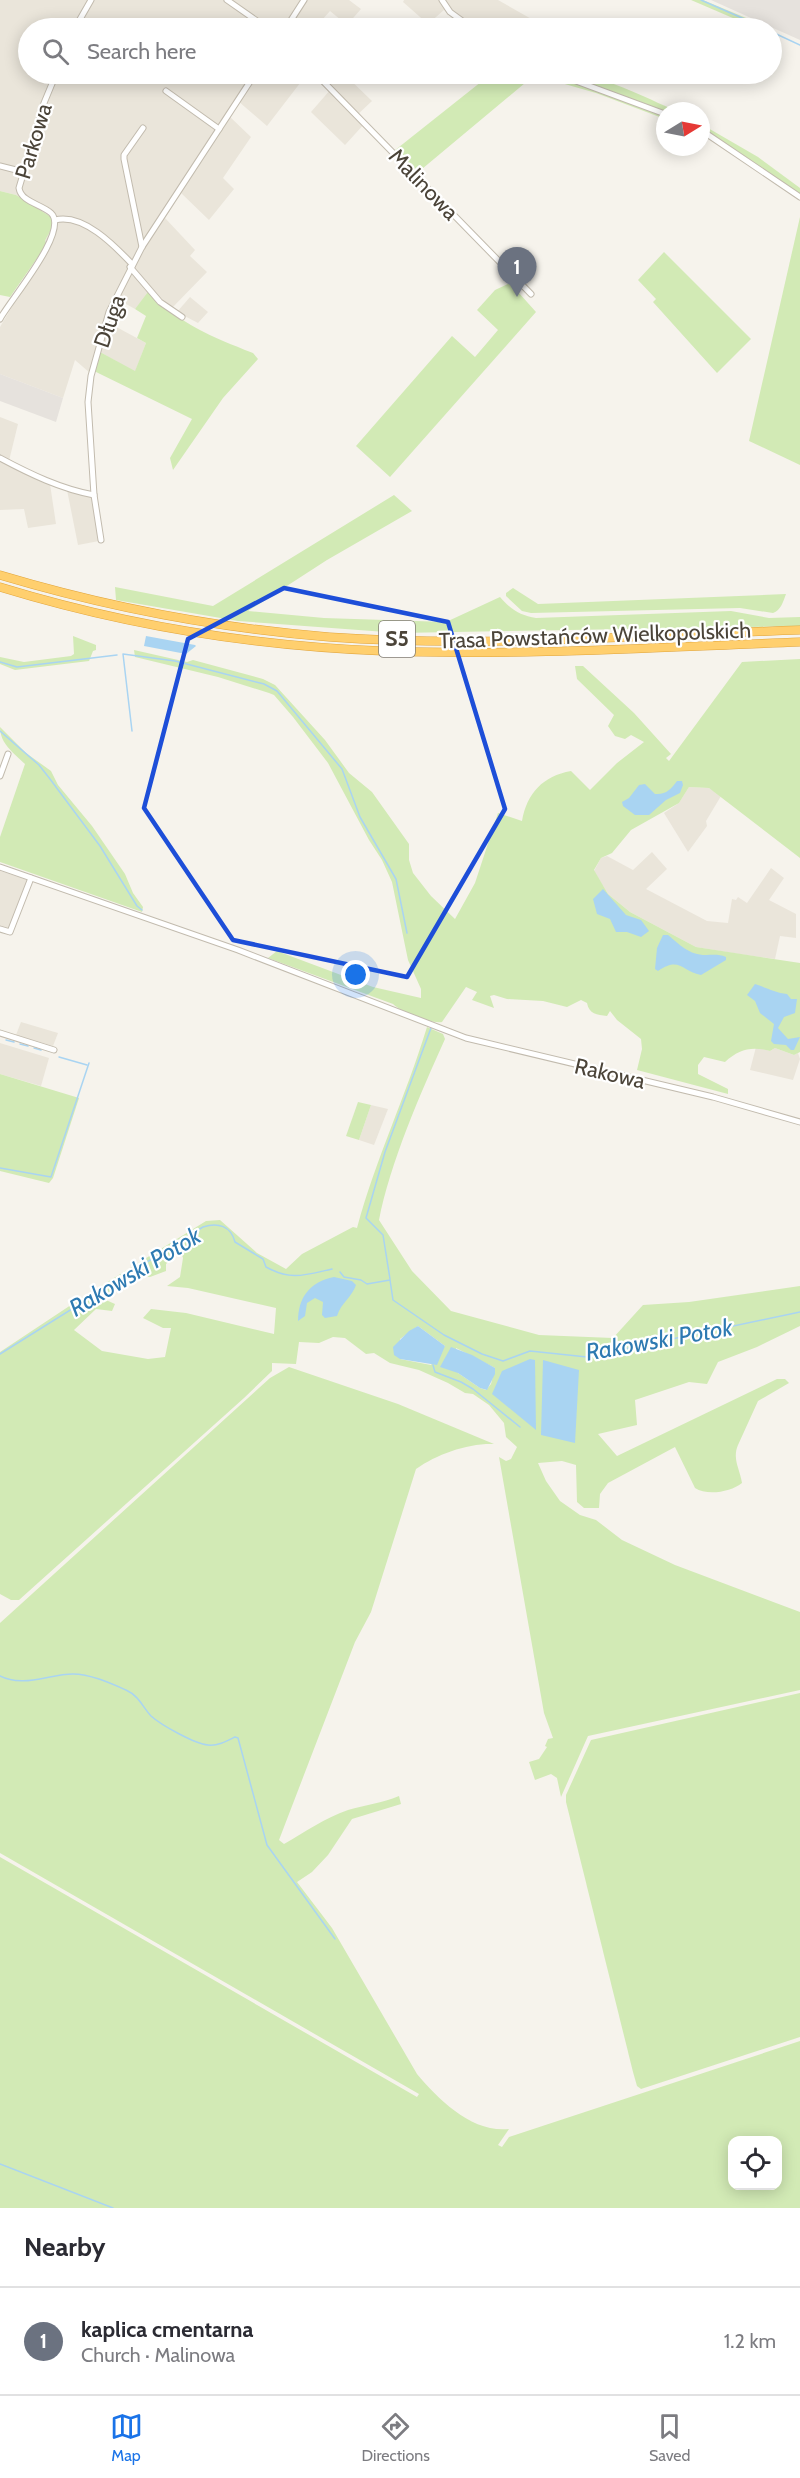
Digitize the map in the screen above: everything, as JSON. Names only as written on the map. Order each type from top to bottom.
[{"type":"highway","name":"Trasa Powstańców Wielkopolskich","points":[[0,575],[142,612],[238,627],[328,637],[437,640],[511,639],[800,630]]},
{"type":"highway","name":"Trasa Powstańców Wielkopolskich","points":[[0,587],[140,623],[260,642],[328,648],[438,652],[800,642]]},
{"type":"street","points":[[81,18],[92,0]]},
{"type":"street","points":[[227,0],[253,18]]},
{"type":"street","points":[[292,18],[304,0]]},
{"type":"street","points":[[442,0],[450,12],[458,18]]},
{"type":"street","name":"Parkowa","points":[[52,84],[19,186],[20,193],[50,212],[55,220]]},
{"type":"street","name":"Długa","points":[[101,540],[94,495],[88,425],[89,388],[109,312],[142,247],[248,84]]},
{"type":"street","name":"Malinowa","points":[[326,84],[531,294]]},
{"type":"street","points":[[584,84],[656,111]]},
{"type":"street","points":[[166,91],[219,129]]},
{"type":"street","points":[[142,247],[124,155],[143,128]]},
{"type":"street","points":[[710,136],[797,195]]},
{"type":"street","points":[[0,166],[24,172]]},
{"type":"street","points":[[0,319],[48,248],[54,232],[55,220],[64,218],[101,234],[131,265],[160,302],[182,317]]},
{"type":"street","points":[[0,458],[42,479],[77,492],[94,495]]},
{"type":"street","points":[[0,776],[8,754]]},
{"type":"street","name":"Rakowa","points":[[0,867],[238,950],[479,1042],[712,1097],[800,1122]]},
{"type":"street","points":[[0,929],[10,932],[31,878]]},
{"type":"street","points":[[0,1033],[54,1050]]},
{"type":"highlighted area","points":[[284,588],[448,622],[505,809],[407,977],[233,940],[144,808],[188,639]]},
{"type":"shaded area","points":[[0,0],[349,0],[361,9],[353,18],[338,18],[330,11],[324,18],[18,18],[18,84],[299,84],[267,126],[238,101],[228,115],[251,137],[223,178],[234,189],[209,220],[181,193],[165,218],[195,250],[190,256],[207,272],[172,308],[152,289],[135,309],[117,299],[109,315],[109,323],[146,343],[135,372],[100,352],[90,373],[75,360],[63,398],[0,374],[0,327],[23,288],[19,285],[37,260],[49,231],[16,195],[0,191]]},
{"type":"shaded area","points":[[404,0],[498,0],[530,18],[452,18],[444,10],[435,18],[421,18],[403,2]]},
{"type":"shaded area","points":[[711,0],[800,0],[800,40],[782,32],[782,18],[751,18]]},
{"type":"shaded area","points":[[326,84],[354,84],[372,101],[357,115],[365,123],[345,145],[311,112],[331,89]]},
{"type":"shaded area","points":[[190,297],[208,312],[198,323],[177,312]]},
{"type":"shaded area","points":[[0,374],[63,398],[56,422],[0,401]]},
{"type":"shaded area","points":[[0,417],[18,424],[8,465],[50,484],[56,524],[28,528],[24,509],[0,510]]},
{"type":"shaded area","points":[[67,490],[92,496],[99,541],[78,545]]},
{"type":"shaded area","points":[[689,787],[709,788],[721,796],[706,821],[707,826],[688,852],[664,813],[679,803]]},
{"type":"shaded area","points":[[652,852],[667,869],[646,889],[707,921],[728,923],[732,899],[736,900],[738,897],[747,903],[771,868],[784,878],[769,900],[796,914],[796,938],[780,936],[775,959],[739,954],[696,947],[630,912],[608,894],[594,871],[601,858],[607,856],[633,870]]},
{"type":"shaded area","points":[[0,871],[28,880],[10,927],[7,929],[0,927]]},
{"type":"shaded area","points":[[21,1022],[58,1033],[53,1046],[16,1035]]},
{"type":"shaded area","points":[[0,1043],[49,1058],[41,1086],[0,1074]]},
{"type":"shaded area","points":[[756,1047],[770,1051],[775,1048],[794,1055],[798,1053],[800,1059],[793,1080],[750,1070]]},
{"type":"shaded area","points":[[371,1105],[388,1109],[374,1145],[359,1140]]},
{"type":"green space","points":[[691,0],[703,0],[746,18],[733,18]]},
{"type":"green space","points":[[478,84],[524,84],[416,174],[394,151]]},
{"type":"green space","points":[[565,84],[577,84],[656,113],[656,116]]},
{"type":"green space","points":[[592,84],[613,84],[657,102],[656,108]]},
{"type":"green space","points":[[710,129],[758,157],[800,188],[800,194],[710,134]]},
{"type":"green space","points":[[0,191],[16,195],[51,217],[52,221],[52,227],[45,241],[47,244],[10,297],[0,295]]},
{"type":"green space","points":[[800,217],[800,465],[749,441]]},
{"type":"green space","points":[[664,252],[751,339],[717,373],[653,302],[656,299],[638,280]]},
{"type":"green space","points":[[510,283],[536,312],[390,477],[356,446],[452,336],[475,357],[498,330],[477,310],[495,290]]},
{"type":"green space","points":[[148,292],[185,321],[210,335],[253,353],[258,359],[223,398],[173,470],[170,458],[192,419],[94,371],[100,352],[135,371],[146,343],[137,338],[146,316],[135,309]]},
{"type":"green space","points":[[394,495],[412,511],[327,560],[248,611],[324,618],[446,622],[500,597],[516,611],[536,618],[731,611],[769,618],[800,617],[800,626],[399,633],[238,621],[116,600],[115,587],[213,606]]},
{"type":"green space","points":[[513,588],[538,604],[786,594],[780,608],[773,613],[740,608],[531,613],[522,611],[506,596],[506,593]]},
{"type":"green space","points":[[73,636],[96,645],[96,650],[93,651],[89,661],[15,670],[0,664],[0,657],[24,662],[71,656],[74,654]]},
{"type":"green space","points":[[134,650],[187,662],[193,660],[263,679],[275,685],[325,740],[349,773],[372,792],[409,844],[409,860],[413,873],[431,896],[455,919],[475,883],[498,813],[522,821],[532,794],[538,787],[561,773],[571,771],[590,790],[617,763],[644,742],[631,735],[625,739],[615,736],[608,726],[614,715],[577,679],[575,666],[583,666],[634,713],[671,754],[666,758],[669,761],[742,662],[800,659],[800,858],[709,788],[689,787],[679,803],[631,830],[612,853],[601,858],[594,870],[608,894],[630,912],[696,947],[800,963],[800,1052],[794,1055],[775,1048],[770,1051],[752,1049],[741,1051],[725,1062],[704,1057],[698,1065],[698,1074],[728,1089],[728,1094],[637,1070],[642,1049],[641,1039],[617,1020],[610,1011],[607,1016],[597,1014],[581,1000],[567,1007],[543,1001],[507,999],[494,995],[490,996],[494,1008],[472,1000],[477,992],[466,987],[442,1022],[437,1022],[416,1017],[393,1004],[268,958],[277,951],[373,987],[421,998],[421,989],[408,960],[392,882],[382,860],[328,763],[293,717],[274,695],[218,677],[135,657]]},
{"type":"green space","points":[[0,727],[26,753],[51,771],[58,785],[92,826],[125,874],[133,893],[143,907],[142,912],[0,862],[0,837],[25,764],[5,743]]},
{"type":"green space","points":[[427,1027],[443,1034],[445,1039],[398,1152],[379,1220],[412,1271],[451,1311],[539,1335],[613,1338],[643,1305],[689,1302],[800,1286],[800,1326],[757,1347],[718,1362],[707,1384],[689,1382],[635,1400],[637,1425],[598,1434],[617,1456],[777,1379],[785,1379],[789,1383],[758,1401],[738,1445],[736,1459],[742,1483],[732,1489],[719,1492],[706,1492],[695,1488],[675,1447],[608,1483],[600,1494],[599,1508],[584,1508],[577,1502],[576,1465],[562,1461],[538,1463],[546,1481],[560,1501],[580,1515],[596,1520],[622,1540],[675,1565],[800,1612],[800,1690],[588,1736],[561,1797],[557,1778],[551,1774],[535,1780],[529,1762],[539,1759],[547,1747],[545,1746],[548,1739],[553,1738],[544,1713],[499,1457],[506,1461],[511,1459],[517,1447],[506,1437],[504,1423],[489,1405],[473,1394],[465,1393],[419,1370],[390,1363],[374,1353],[366,1354],[345,1338],[333,1337],[319,1343],[299,1342],[296,1364],[272,1363],[272,1371],[244,1398],[19,1600],[11,1600],[0,1594],[0,1352],[206,1221],[220,1220],[257,1253],[286,1269],[302,1254],[353,1227],[357,1228],[373,1177]],"holes":[[[175,1255],[182,1255],[183,1258],[180,1277],[167,1286],[188,1288],[276,1308],[274,1334],[186,1313],[151,1309],[143,1318],[163,1328],[171,1328],[165,1357],[148,1359],[102,1351],[74,1330],[96,1309],[112,1311],[115,1304],[106,1300],[107,1296],[131,1277],[137,1279],[141,1276],[150,1277],[166,1271],[166,1264]],[[418,1326],[445,1346],[431,1365],[400,1359],[400,1339]],[[456,1348],[495,1368],[491,1384],[486,1390],[458,1373]]]},
{"type":"green space","points":[[0,1074],[79,1098],[53,1178],[49,1183],[0,1171]]},
{"type":"green space","points":[[358,1102],[371,1105],[359,1140],[346,1136]]},
{"type":"green space","points":[[289,1367],[398,1404],[494,1444],[474,1445],[453,1450],[416,1469],[371,1612],[355,1642],[279,1840],[284,1844],[340,1813],[399,1796],[401,1804],[352,1819],[328,1855],[312,1872],[297,1882],[332,1928],[417,2074],[457,2113],[482,2126],[509,2129],[498,2145],[502,2147],[509,2137],[800,2041],[800,2208],[0,2208],[0,1857],[417,2097],[419,2094],[0,1853],[0,1623],[270,1378]]},
{"type":"green space","points":[[800,1693],[800,2037],[641,2089],[637,2086],[633,2072],[566,1795],[591,1740]]},
{"type":"water","points":[[146,636],[196,646],[186,654],[144,646]]},
{"type":"water","points":[[677,781],[682,781],[683,785],[680,793],[666,800],[649,815],[635,815],[623,806],[622,802],[629,798],[639,785],[645,784],[655,794],[662,794],[673,787]]},
{"type":"water","points":[[603,889],[626,915],[641,920],[649,931],[641,937],[627,932],[616,932],[610,919],[597,914],[593,899]]},
{"type":"water","points":[[663,935],[668,935],[685,949],[700,955],[721,955],[726,957],[726,960],[701,975],[676,965],[658,971],[655,969],[657,948]]},
{"type":"water","points":[[755,984],[787,994],[791,999],[797,999],[795,1013],[784,1017],[778,1028],[788,1039],[800,1037],[794,1050],[771,1041],[774,1024],[760,1013],[755,1001],[747,995]]},
{"type":"water","points":[[334,1277],[352,1281],[356,1285],[337,1316],[325,1318],[322,1315],[323,1302],[315,1298],[307,1303],[305,1316],[298,1321],[300,1305],[307,1292],[318,1283]]},
{"type":"water","points":[[418,1326],[445,1346],[437,1365],[400,1359],[394,1355],[393,1347],[409,1331]]},
{"type":"water","points":[[451,1347],[472,1355],[495,1368],[495,1374],[487,1390],[480,1388],[458,1373],[440,1367]]},
{"type":"water","points":[[530,1359],[535,1360],[536,1430],[492,1394],[502,1371]]},
{"type":"water","points":[[543,1360],[579,1370],[575,1443],[541,1435]]},
{"type":"waterway","points":[[701,0],[742,18]]},
{"type":"waterway","points":[[782,37],[800,45]]},
{"type":"waterway","points":[[132,731],[123,654],[175,661],[264,684],[277,691],[342,769],[360,817],[396,879],[407,933]]},
{"type":"waterway","points":[[0,662],[17,667],[117,655]]},
{"type":"waterway","points":[[0,731],[39,765],[100,846],[137,906],[142,910]]},
{"type":"waterway","points":[[390,1279],[383,1235],[366,1218],[385,1152],[431,1028]]},
{"type":"waterway","points":[[6,1040],[14,1042]]},
{"type":"waterway","points":[[20,1044],[28,1046]]},
{"type":"waterway","points":[[34,1048],[41,1050]]},
{"type":"waterway","points":[[59,1057],[87,1065]]},
{"type":"waterway","points":[[0,1168],[51,1177],[89,1063]]},
{"type":"waterway","name":"Rakowski Potok","points":[[0,1354],[203,1227],[219,1225],[227,1229],[235,1242],[263,1259],[266,1267],[283,1274],[298,1276],[332,1269]]},
{"type":"waterway","name":"Rakowski Potok","points":[[340,1272],[344,1277],[361,1280],[367,1284],[390,1280],[393,1300],[444,1335],[482,1354],[503,1361],[530,1351],[587,1357],[800,1312]]},
{"type":"waterway","points":[[433,1365],[435,1372],[473,1389],[520,1427]]},
{"type":"waterway","points":[[0,1676],[18,1681],[73,1674],[93,1677],[130,1692],[151,1716],[178,1734],[202,1744],[212,1745],[238,1738],[267,1845],[335,1939]]},
{"type":"waterway","points":[[0,2164],[113,2208]]},
{"type":"place","name":"kaplica cmentarna","points":[[517,297]]}]
